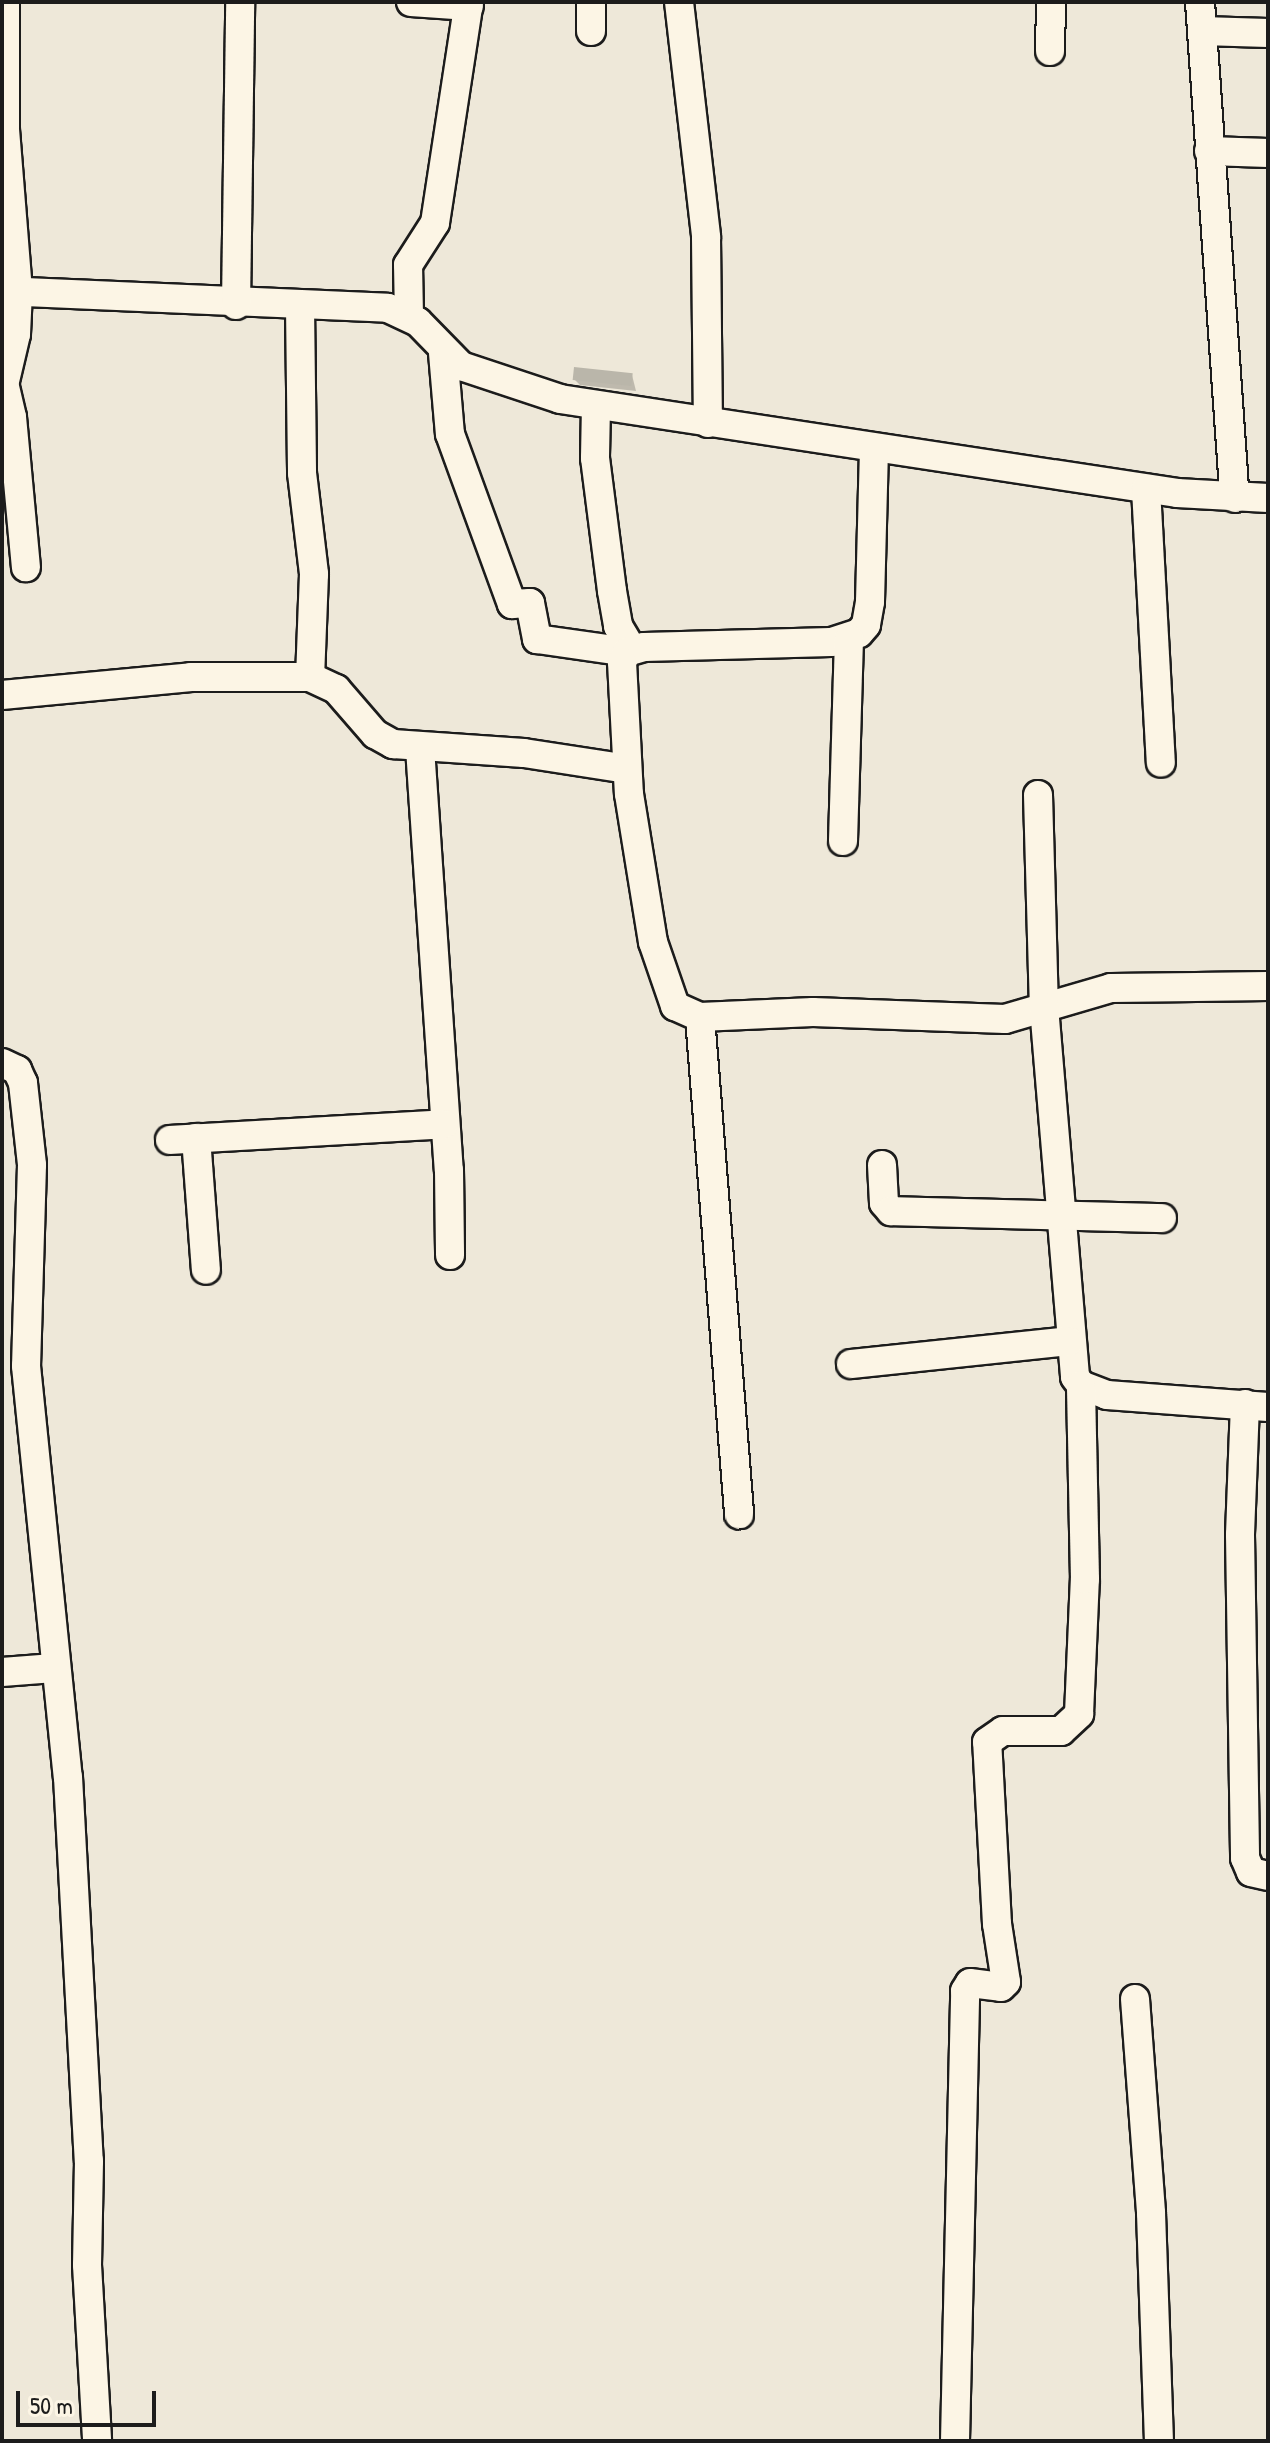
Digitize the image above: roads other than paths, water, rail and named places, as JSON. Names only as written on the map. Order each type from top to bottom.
[{"type":"street","points":[[5,2],[4,128],[10,291],[16,334],[4,377],[26,567]]},
{"type":"street","points":[[236,305],[240,2]]},
{"type":"street","points":[[409,316],[408,265],[435,223],[469,4],[411,2]]},
{"type":"street","points":[[591,2],[591,31]]},
{"type":"street","points":[[679,2],[706,237],[708,423]]},
{"type":"street","points":[[1050,51],[1051,2]]},
{"type":"street","points":[[1200,2],[1235,498]]},
{"type":"street","points":[[1202,31],[1268,33]]},
{"type":"street","points":[[1209,151],[1268,153]]},
{"type":"street","points":[[10,291],[236,305],[388,308],[409,316],[443,353],[494,380],[596,405],[1146,489],[1235,498],[1268,498]]},
{"type":"street","points":[[300,306],[302,473],[314,574],[310,677]]},
{"type":"street","points":[[443,353],[450,434],[512,604],[530,603],[537,639],[629,651],[849,639],[866,625],[870,602],[874,449]]},
{"type":"street","points":[[596,405],[595,458],[612,591],[618,626],[629,651],[620,674],[627,769],[663,976],[675,1006],[700,1017],[813,1012],[1005,1019],[1083,992],[1111,988],[1268,986]]},
{"type":"street","points":[[1146,489],[1161,763]]},
{"type":"street","points":[[843,841],[849,639]]},
{"type":"street","points":[[2,695],[191,677],[310,677],[336,689],[375,734],[393,744],[524,753],[627,769]]},
{"type":"street","points":[[420,748],[450,1255]]},
{"type":"street","points":[[955,2441],[965,1991],[970,1983],[1001,1987],[1006,1982],[997,1924],[987,1742],[1003,1731],[1061,1731],[1079,1714],[1085,1579],[1081,1385],[1071,1367],[1044,1007],[1038,795]]},
{"type":"street","points":[[700,1017],[739,1514]]},
{"type":"street","points":[[2,1063],[17,1070],[23,1083],[32,1165],[26,1366],[71,1833],[89,2161],[87,2265],[97,2441]]},
{"type":"street","points":[[206,1270],[183,1139],[444,1124]]},
{"type":"street","points":[[882,1165],[884,1203],[891,1211],[1162,1218]]},
{"type":"street","points":[[851,1364],[1069,1341]]},
{"type":"street","points":[[1081,1385],[1107,1395],[1256,1405],[1240,1535],[1256,1801],[1247,1866],[1268,1876]]},
{"type":"street","points":[[2,1672],[54,1668]]},
{"type":"street","points":[[1135,1999],[1151,2213],[1159,2441]]}]
